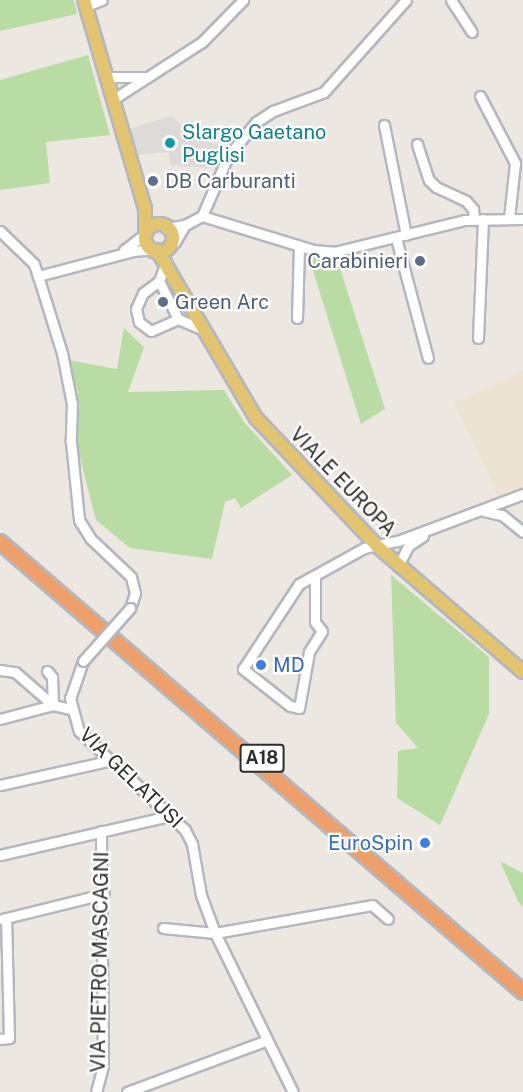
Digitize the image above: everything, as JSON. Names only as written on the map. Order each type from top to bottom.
[{"type":"highway","name":"A18","points":[[0,534],[523,983]]},
{"type":"highway","points":[[0,542],[523,992]]},
{"type":"highway","name":"A18","points":[[0,551],[523,999]]},
{"type":"main road","points":[[85,3],[145,208],[146,243],[156,249],[167,251],[174,244]]},
{"type":"main road","points":[[145,208],[173,234],[180,283]]},
{"type":"main road","points":[[144,234],[152,226],[163,227]]},
{"type":"main road","points":[[156,249],[180,283]]},
{"type":"main road","name":"VIALE EUROPA","points":[[180,283],[204,330],[256,418],[398,566],[523,672]]},
{"type":"street","points":[[85,3],[102,0]]},
{"type":"street","points":[[112,100],[202,42],[243,0]]},
{"type":"street","points":[[163,227],[185,225],[202,216],[228,156],[256,122],[333,84],[406,0]]},
{"type":"street","points":[[451,0],[472,32]]},
{"type":"street","points":[[105,77],[148,77]]},
{"type":"street","points":[[480,96],[515,163],[509,218]]},
{"type":"street","points":[[384,125],[406,235]]},
{"type":"street","points":[[417,144],[429,180],[436,187],[466,201],[479,219],[478,338]]},
{"type":"street","points":[[202,216],[299,246],[334,252],[479,219],[523,219]]},
{"type":"street","points":[[174,244],[185,225]]},
{"type":"street","points":[[0,231],[34,264],[38,276],[120,254],[156,249]]},
{"type":"street","points":[[120,254],[144,234]]},
{"type":"street","points":[[396,238],[428,358]]},
{"type":"street","points":[[297,318],[299,246]]},
{"type":"street","points":[[166,262],[159,281],[143,293],[136,309],[139,322],[151,331],[178,320]]},
{"type":"street","name":"VIA GELATUSI","points":[[38,276],[62,352],[72,404],[77,511],[84,530],[131,577],[135,593],[130,608],[83,661],[71,688],[70,709],[79,731],[108,761],[185,830],[192,844],[201,895],[215,933],[293,1092]]},
{"type":"street","points":[[159,281],[178,320],[204,330]]},
{"type":"street","points":[[315,576],[315,622],[322,631],[309,652],[299,708],[291,706],[243,669],[299,584],[364,548],[438,527],[523,494]]},
{"type":"street","points":[[509,500],[508,513],[514,524]]},
{"type":"street","points":[[482,511],[502,515],[523,532]]},
{"type":"street","points":[[398,566],[408,546],[438,527]]},
{"type":"street","points":[[0,670],[15,672],[53,705],[70,709]]},
{"type":"street","points":[[51,672],[53,705]]},
{"type":"street","points":[[0,719],[53,705]]},
{"type":"street","points":[[0,785],[108,761]]},
{"type":"street","points":[[0,855],[169,816]]},
{"type":"street","name":"VIA PIETRO MASCAGNI","points":[[96,1092],[103,1066],[104,894],[101,831]]},
{"type":"street","points":[[0,1039],[9,1038],[3,918],[104,894]]},
{"type":"street","points":[[163,928],[215,933],[372,905],[388,919]]},
{"type":"street","points":[[127,1092],[266,1041]]},
{"type":"shaded area","name":"Slargo Gaetano Puglisi","points":[[171,116],[201,140],[235,147],[222,169],[170,165],[169,152],[127,156],[120,132]]},
{"type":"shaded area","points":[[523,370],[523,487],[498,496],[454,403]]},
{"type":"green space","points":[[0,0],[74,0],[77,14],[0,31]]},
{"type":"green space","points":[[88,55],[110,135],[46,142],[50,183],[0,190],[0,80]]},
{"type":"green space","points":[[309,258],[337,259],[385,409],[361,424]]},
{"type":"green space","points":[[124,328],[144,347],[128,392],[224,390],[244,422],[292,475],[241,508],[235,498],[225,502],[212,559],[130,548],[96,520],[76,442],[78,392],[68,360],[117,369]]},
{"type":"green space","points":[[391,575],[489,657],[489,714],[440,825],[397,798],[398,751],[418,748],[396,723]]},
{"type":"green space","points":[[500,861],[523,873],[523,908],[518,901]]},
{"type":"place","name":"Slargo Gaetano Puglisi","points":[[170,143]]},
{"type":"place","name":"DB Carburanti","points":[[153,181]]},
{"type":"place","name":"Carabinieri","points":[[420,261]]},
{"type":"place","name":"Green Arc","points":[[163,302]]},
{"type":"place","name":"MD","points":[[261,665]]},
{"type":"place","name":"EuroSpin","points":[[425,843]]}]
